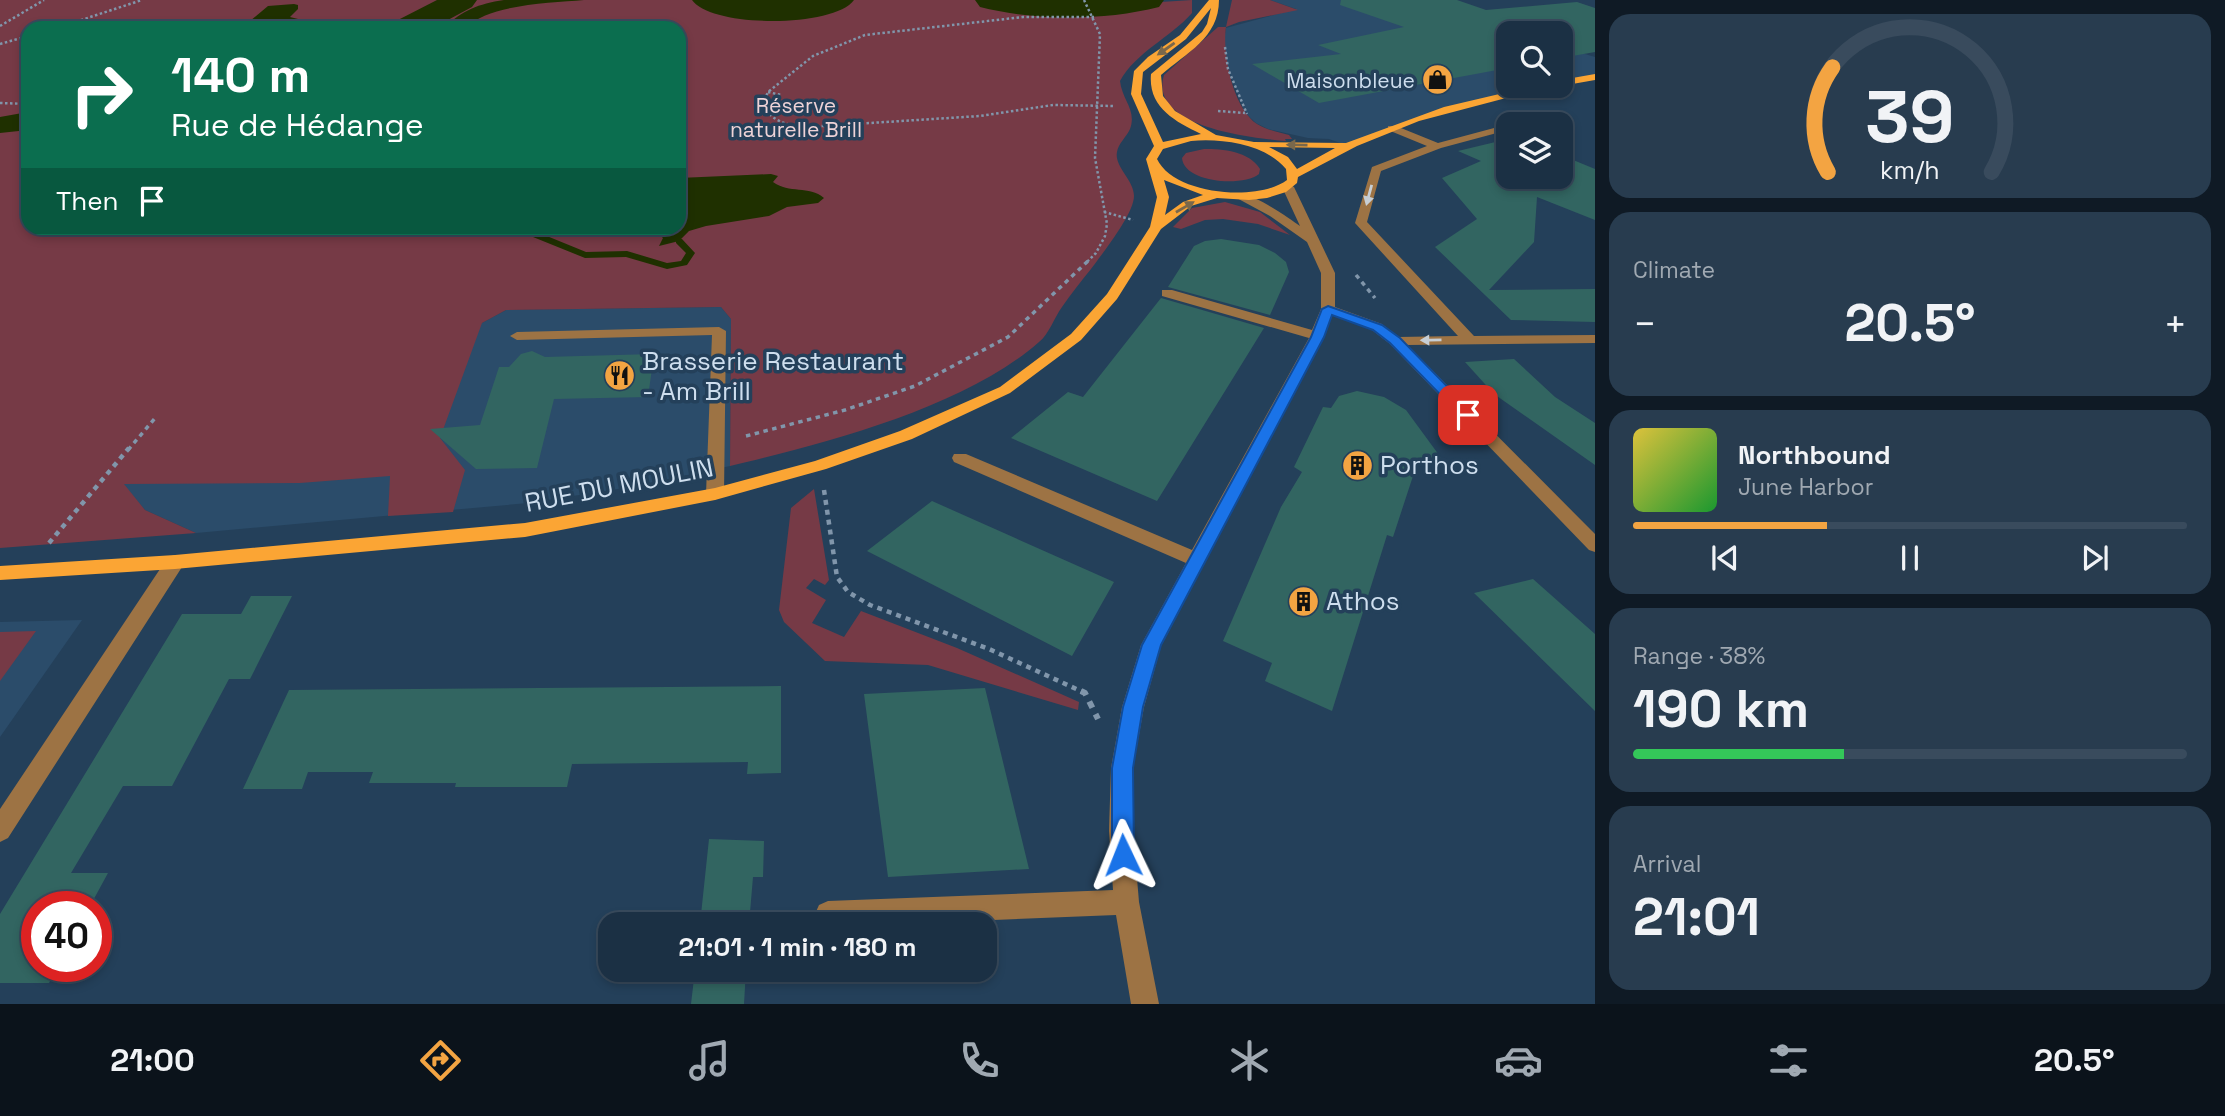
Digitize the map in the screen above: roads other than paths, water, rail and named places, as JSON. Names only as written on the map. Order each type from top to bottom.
[{"type":"main road","points":[[1214,0],[1216,13],[1213,27],[1156,74],[1154,84],[1164,108],[1217,138]]},
{"type":"main road","points":[[1159,145],[1136,94],[1139,71],[1151,59],[1183,37],[1214,0]]},
{"type":"main road","points":[[1573,81],[1595,77]]},
{"type":"main road","points":[[1156,168],[1179,183],[1216,194],[1268,194],[1346,145],[1496,96]]},
{"type":"main road","points":[[1157,227],[1163,197],[1152,159],[1153,152],[1159,145],[1183,138],[1217,138],[1248,144],[1346,145]]},
{"type":"main road","points":[[1248,144],[1280,158],[1290,166],[1291,181]]},
{"type":"main road","points":[[1157,227],[1187,204],[1216,194]]},
{"type":"main road","name":"RUE DU MOULIN","points":[[0,573],[175,562],[525,530],[715,494],[820,465],[906,435],[1005,390],[1076,337],[1112,296],[1157,227]]},
{"type":"street","points":[[1392,128],[1437,146]]},
{"type":"street","points":[[1470,340],[1362,223],[1376,169],[1437,146],[1496,130]]},
{"type":"street","points":[[1145,1004],[1126,902],[1121,831],[1122,768],[1133,707],[1152,645],[1317,337],[1328,309],[1328,273],[1311,239],[1291,181]]},
{"type":"street","points":[[1239,196],[1274,213],[1311,239]]},
{"type":"street","points":[[1167,293],[1317,337]]},
{"type":"street","points":[[1328,309],[1377,327],[1395,341],[1595,545]]},
{"type":"street","points":[[517,336],[719,331],[715,494]]},
{"type":"street","points":[[1395,341],[1595,339]]},
{"type":"street","points":[[960,458],[1197,560]]},
{"type":"street","points":[[0,830],[175,562]]},
{"type":"street","points":[[878,912],[1126,902]]},
{"type":"waterway","points":[[421,21],[461,0]]},
{"type":"waterway","points":[[708,0],[773,12],[805,9],[838,0]]},
{"type":"waterway","points":[[991,0],[1058,7],[1100,6],[1148,0]]},
{"type":"waterway","points":[[536,235],[585,255],[627,254],[667,266],[684,263],[691,253],[679,241]]},
{"type":"place","name":"Maisonbleue","points":[[1438,80]]},
{"type":"place","name":"Brasserie Restaurant - Am Brill","points":[[619,376]]},
{"type":"place","name":"Porthos","points":[[1357,465]]},
{"type":"place","name":"Athos","points":[[1303,601]]},
{"type":"park label","name":"Réserve naturelle Brill","points":[[796,117]]}]
